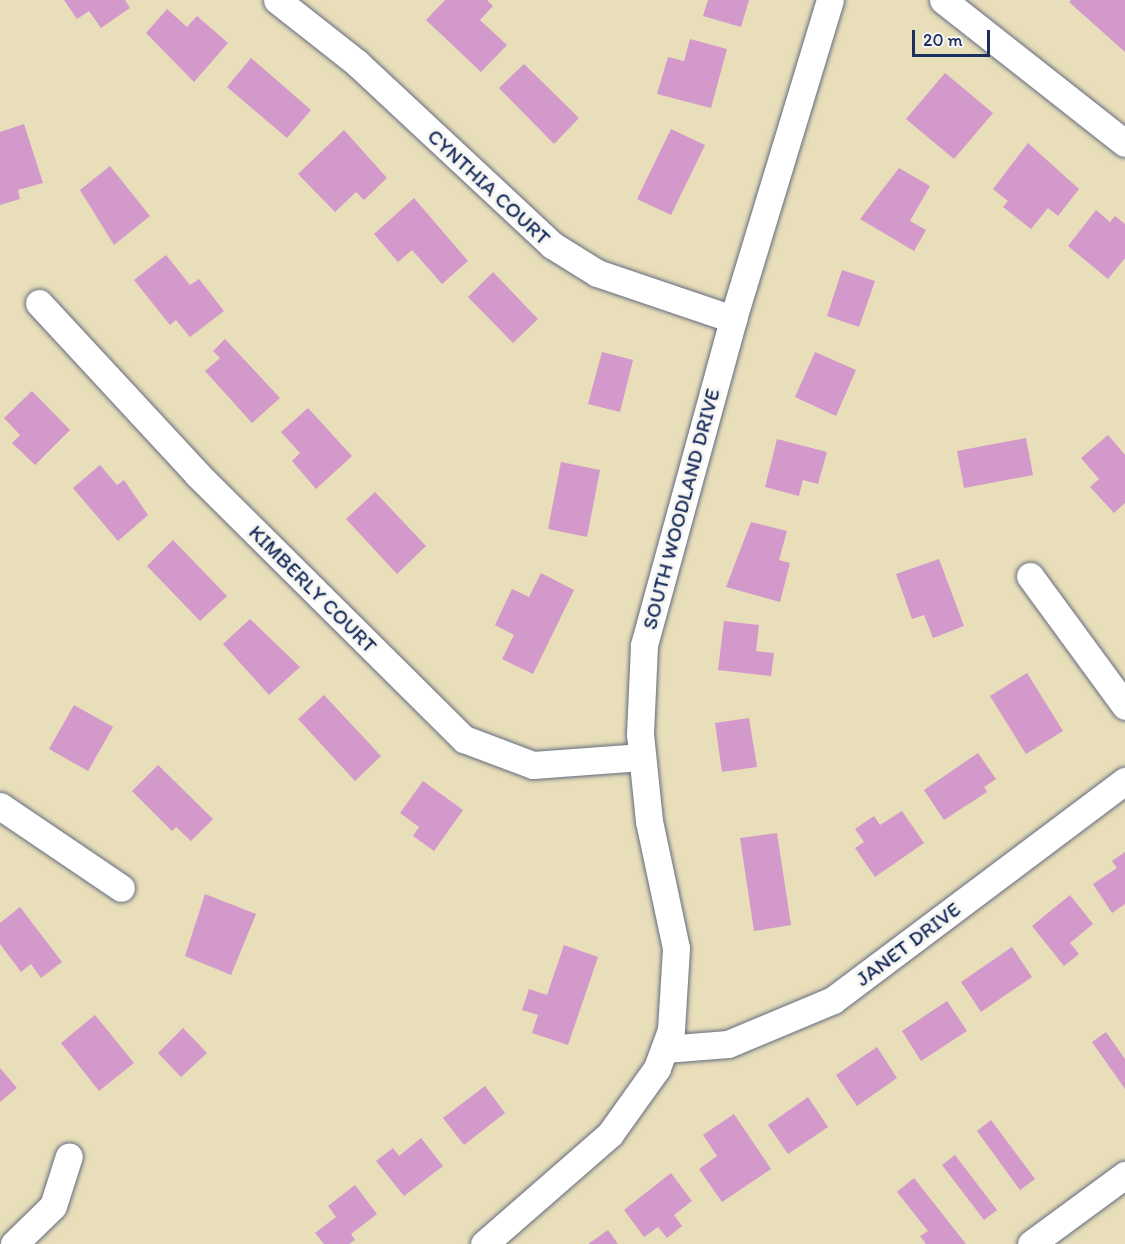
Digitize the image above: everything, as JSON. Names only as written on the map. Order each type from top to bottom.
[{"type":"street","name":"CYNTHIA COURT","points":[[277,0],[357,63],[559,250],[646,293],[733,318]]},
{"type":"street","name":"SOUTH WOODLAND DRIVE","points":[[484,1244],[610,1134],[636,1102],[665,1049],[677,989],[676,948],[642,757],[640,690],[653,600],[733,318],[830,0]]},
{"type":"street","points":[[943,0],[1125,143]]},
{"type":"street","name":"KIMBERLY COURT","points":[[39,303],[198,475],[464,739],[533,765],[642,757]]},
{"type":"street","points":[[1030,576],[1125,706]]},
{"type":"street","name":"JANET DRIVE","points":[[665,1049],[728,1044],[833,1000],[1125,781]]},
{"type":"street","points":[[0,807],[121,888]]},
{"type":"street","points":[[14,1244],[53,1206],[69,1156]]},
{"type":"street","points":[[1031,1244],[1125,1175]]},
{"type":"building","points":[[64,0],[125,0],[130,8],[101,28],[89,11],[77,19]]},
{"type":"building","points":[[445,0],[487,0],[493,6],[480,20],[507,45],[481,72],[426,20]]},
{"type":"building","points":[[708,0],[749,0],[741,27],[703,16]]},
{"type":"building","points":[[1071,0],[1125,0],[1125,52],[1069,2]]},
{"type":"building","points":[[167,9],[187,27],[197,16],[228,43],[194,82],[146,33]]},
{"type":"building","points":[[690,39],[727,49],[711,108],[657,94],[668,57],[684,61]]},
{"type":"building","points":[[251,58],[311,110],[287,138],[227,87]]},
{"type":"building","points":[[524,64],[579,118],[554,144],[499,88]]},
{"type":"building","points":[[945,73],[993,113],[954,159],[906,119]]},
{"type":"building","points":[[24,124],[43,183],[18,190],[20,199],[0,205],[0,132]]},
{"type":"building","points":[[671,129],[705,145],[671,215],[637,199]]},
{"type":"building","points":[[344,130],[387,178],[364,200],[356,192],[335,212],[298,174]]},
{"type":"building","points":[[1028,143],[1079,189],[1058,216],[1048,208],[1031,229],[1003,207],[1008,201],[993,189]]},
{"type":"building","points":[[110,166],[150,216],[114,245],[80,190]]},
{"type":"building","points":[[899,168],[930,186],[910,221],[926,230],[914,251],[860,219]]},
{"type":"building","points":[[414,198],[468,261],[442,284],[412,250],[398,262],[374,234]]},
{"type":"building","points":[[1096,210],[1110,222],[1115,216],[1125,224],[1125,258],[1108,279],[1068,246]]},
{"type":"building","points":[[166,255],[190,285],[199,279],[224,311],[190,337],[176,320],[170,325],[134,280]]},
{"type":"building","points":[[842,270],[875,281],[859,327],[827,316]]},
{"type":"building","points":[[493,272],[538,319],[513,343],[468,297]]},
{"type":"building","points":[[225,339],[280,398],[252,423],[205,371],[220,358],[213,351]]},
{"type":"building","points":[[602,352],[633,360],[620,412],[588,404]]},
{"type":"building","points":[[815,352],[856,370],[836,416],[795,397]]},
{"type":"building","points":[[32,391],[70,430],[35,465],[12,443],[20,435],[4,418]]},
{"type":"building","points":[[308,408],[352,456],[316,489],[292,461],[300,453],[281,432]]},
{"type":"building","points":[[1108,435],[1125,455],[1125,503],[1114,513],[1090,487],[1099,479],[1081,458]]},
{"type":"building","points":[[1026,438],[1033,475],[964,488],[957,451]]},
{"type":"building","points":[[777,439],[827,452],[818,484],[803,480],[799,496],[765,487]]},
{"type":"building","points":[[561,462],[600,470],[587,537],[548,529]]},
{"type":"building","points":[[100,465],[117,485],[124,480],[148,515],[118,541],[73,488]]},
{"type":"building","points":[[375,492],[426,546],[397,574],[346,519]]},
{"type":"building","points":[[751,522],[787,531],[779,560],[790,563],[780,602],[726,587]]},
{"type":"building","points":[[173,540],[227,596],[200,621],[147,566]]},
{"type":"building","points":[[939,559],[964,626],[933,638],[924,615],[912,619],[896,574]]},
{"type":"building","points":[[541,573],[574,590],[533,674],[502,659],[514,635],[495,625],[512,589],[529,597]]},
{"type":"building","points":[[250,619],[300,667],[269,695],[223,644]]},
{"type":"building","points":[[724,621],[759,625],[756,651],[774,653],[771,676],[718,670]]},
{"type":"building","points":[[1027,673],[1063,731],[1026,754],[990,696]]},
{"type":"building","points":[[324,695],[381,756],[355,781],[298,719]]},
{"type":"building","points":[[74,705],[113,727],[88,771],[49,749]]},
{"type":"building","points":[[749,718],[757,767],[722,772],[715,723]]},
{"type":"building","points":[[978,753],[996,779],[984,787],[987,792],[944,820],[924,790]]},
{"type":"building","points":[[158,765],[213,819],[191,841],[176,827],[172,831],[132,791]]},
{"type":"building","points":[[423,781],[463,810],[434,851],[413,836],[419,827],[400,813]]},
{"type":"building","points":[[902,811],[924,843],[875,877],[855,848],[864,842],[855,829],[874,816],[880,825]]},
{"type":"building","points":[[777,833],[791,925],[754,931],[740,838]]},
{"type":"building","points":[[1125,852],[1125,904],[1112,913],[1093,884],[1117,868],[1112,861]]},
{"type":"building","points":[[205,894],[256,914],[231,975],[185,956]]},
{"type":"building","points":[[1070,895],[1093,924],[1070,943],[1079,954],[1064,966],[1032,926]]},
{"type":"building","points":[[20,907],[62,962],[41,978],[31,964],[21,972],[0,944],[0,923]]},
{"type":"building","points":[[564,945],[598,957],[568,1045],[532,1033],[538,1015],[522,1010],[529,989],[547,995]]},
{"type":"building","points":[[1012,947],[1032,977],[981,1012],[961,982]]},
{"type":"building","points":[[947,1001],[967,1031],[921,1061],[902,1031]]},
{"type":"building","points":[[95,1015],[134,1063],[99,1091],[61,1043]]},
{"type":"building","points":[[183,1028],[207,1053],[181,1077],[158,1053]]},
{"type":"building","points":[[1106,1032],[1125,1059],[1125,1089],[1092,1042]]},
{"type":"building","points":[[877,1047],[897,1078],[857,1106],[836,1075]]},
{"type":"building","points":[[0,1068],[17,1088],[0,1102]]},
{"type":"building","points":[[485,1086],[505,1113],[464,1145],[443,1118]]},
{"type":"building","points":[[808,1097],[828,1127],[788,1154],[768,1125]]},
{"type":"building","points":[[734,1114],[771,1169],[722,1202],[699,1169],[717,1156],[703,1135]]},
{"type":"building","points":[[991,1120],[1035,1179],[1020,1190],[977,1131]]},
{"type":"building","points":[[421,1138],[443,1166],[404,1196],[376,1161],[393,1148],[399,1156]]},
{"type":"building","points":[[955,1155],[997,1210],[984,1220],[942,1165]]},
{"type":"building","points":[[671,1173],[692,1201],[674,1215],[682,1226],[667,1238],[658,1227],[644,1237],[624,1210]]},
{"type":"building","points":[[914,1178],[966,1244],[926,1244],[920,1236],[928,1231],[897,1192]]},
{"type":"building","points":[[355,1185],[377,1214],[351,1234],[355,1240],[349,1244],[324,1244],[315,1233],[336,1217],[328,1206]]},
{"type":"building","points":[[608,1230],[618,1244],[588,1244]]}]
